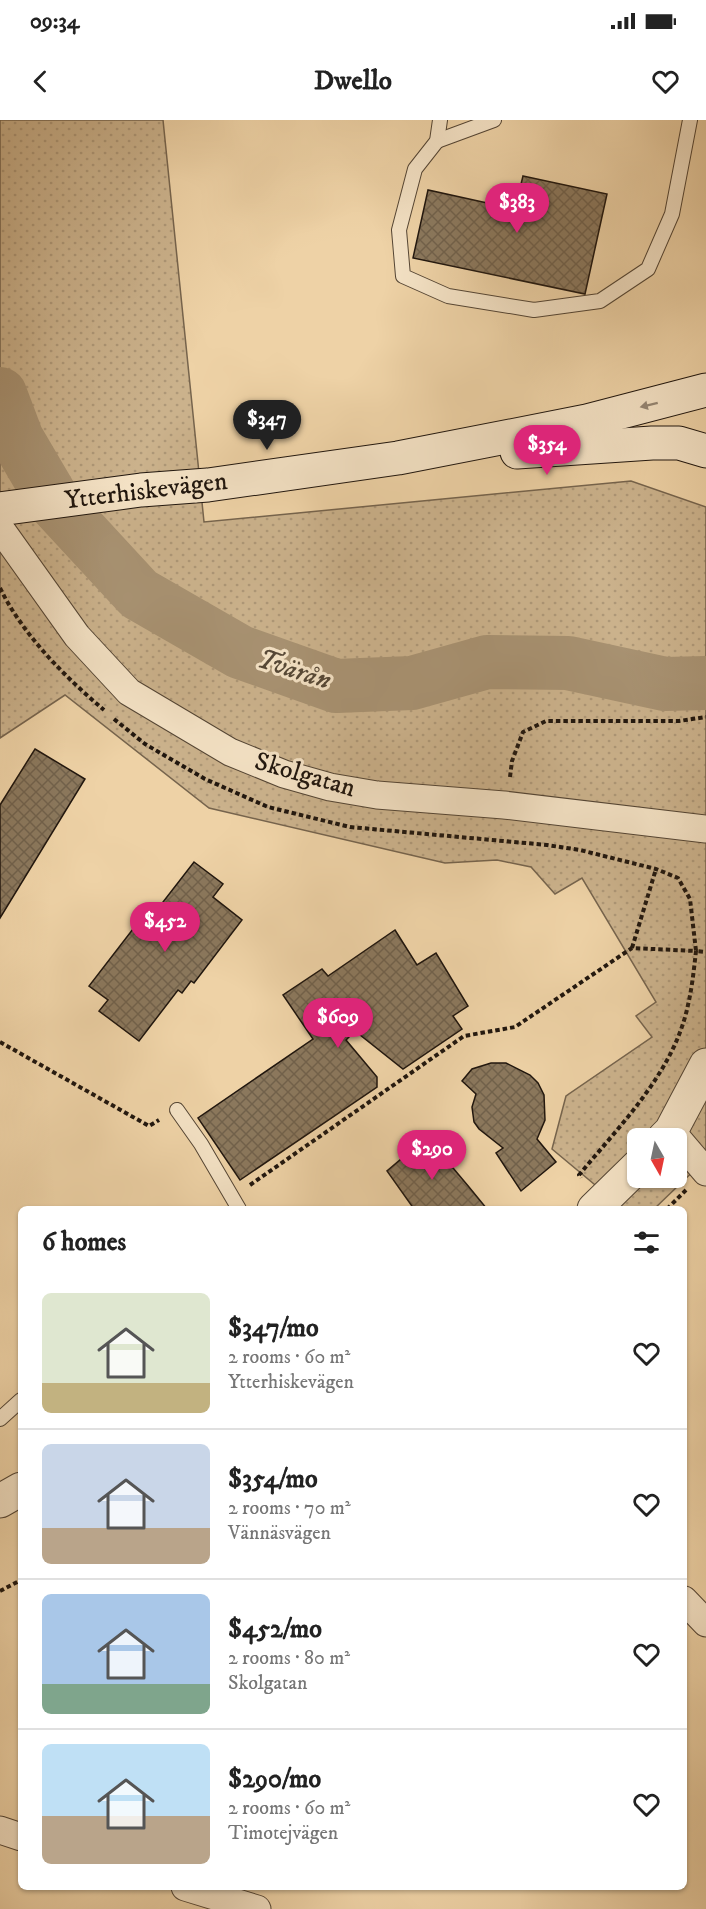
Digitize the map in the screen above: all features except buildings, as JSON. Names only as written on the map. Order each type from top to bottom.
[{"type":"main road","points":[[398,458],[587,421],[706,390]]},
{"type":"main road","points":[[398,458],[652,443],[679,443],[706,451]]},
{"type":"main road","name":"Ytterhiskevägen","points":[[0,509],[141,490],[208,485],[398,458]]},
{"type":"main road","points":[[672,1128],[706,1065]]},
{"type":"main road","points":[[590,1196],[627,1173]]},
{"type":"main road","points":[[0,1501],[18,1491]]},
{"type":"street","name":"Skolgatan","points":[[0,528],[77,636],[129,692],[230,752],[284,774],[330,787],[377,795],[504,805],[706,829]]},
{"type":"street","points":[[687,1154],[706,1172]]},
{"type":"street","points":[[687,1603],[706,1623]]},
{"type":"street","points":[[0,1830],[18,1836]]},
{"type":"street","points":[[195,1890],[257,1909]]},
{"type":"lane","points":[[440,120],[437,141],[415,169],[399,230],[403,276],[448,296],[534,310],[600,302],[648,269],[672,214],[690,120]]},
{"type":"lane","points":[[437,141],[494,120]]},
{"type":"lane","points":[[177,1110],[201,1144],[235,1203]]},
{"type":"lane","points":[[0,1419],[18,1403]]},
{"type":"path","points":[[510,779],[512,761],[523,732],[546,721],[679,721],[706,717]]},
{"type":"path","points":[[632,948],[656,869]]},
{"type":"path","points":[[235,1203],[465,1036],[515,1027],[632,948],[696,951],[688,1007],[672,1051],[642,1100],[579,1175],[590,1196]]},
{"type":"path","points":[[0,1042],[149,1126],[177,1110]]},
{"type":"path","points":[[0,1591],[18,1582]]},
{"type":"shaded area","points":[[0,120],[163,120],[204,522],[631,481],[706,507],[706,1159],[687,1177],[687,1128],[627,1128],[627,1188],[676,1188],[657,1206],[620,1206],[552,1149],[566,1096],[652,1037],[636,1016],[656,1002],[582,878],[555,894],[531,867],[497,860],[445,863],[209,808],[65,695],[0,738]]},
{"type":"waterway","name":"Tvärån","points":[[0,394],[17,439],[54,502],[139,594],[240,652],[336,686],[412,683],[487,662],[568,663],[665,684],[706,683]]}]
